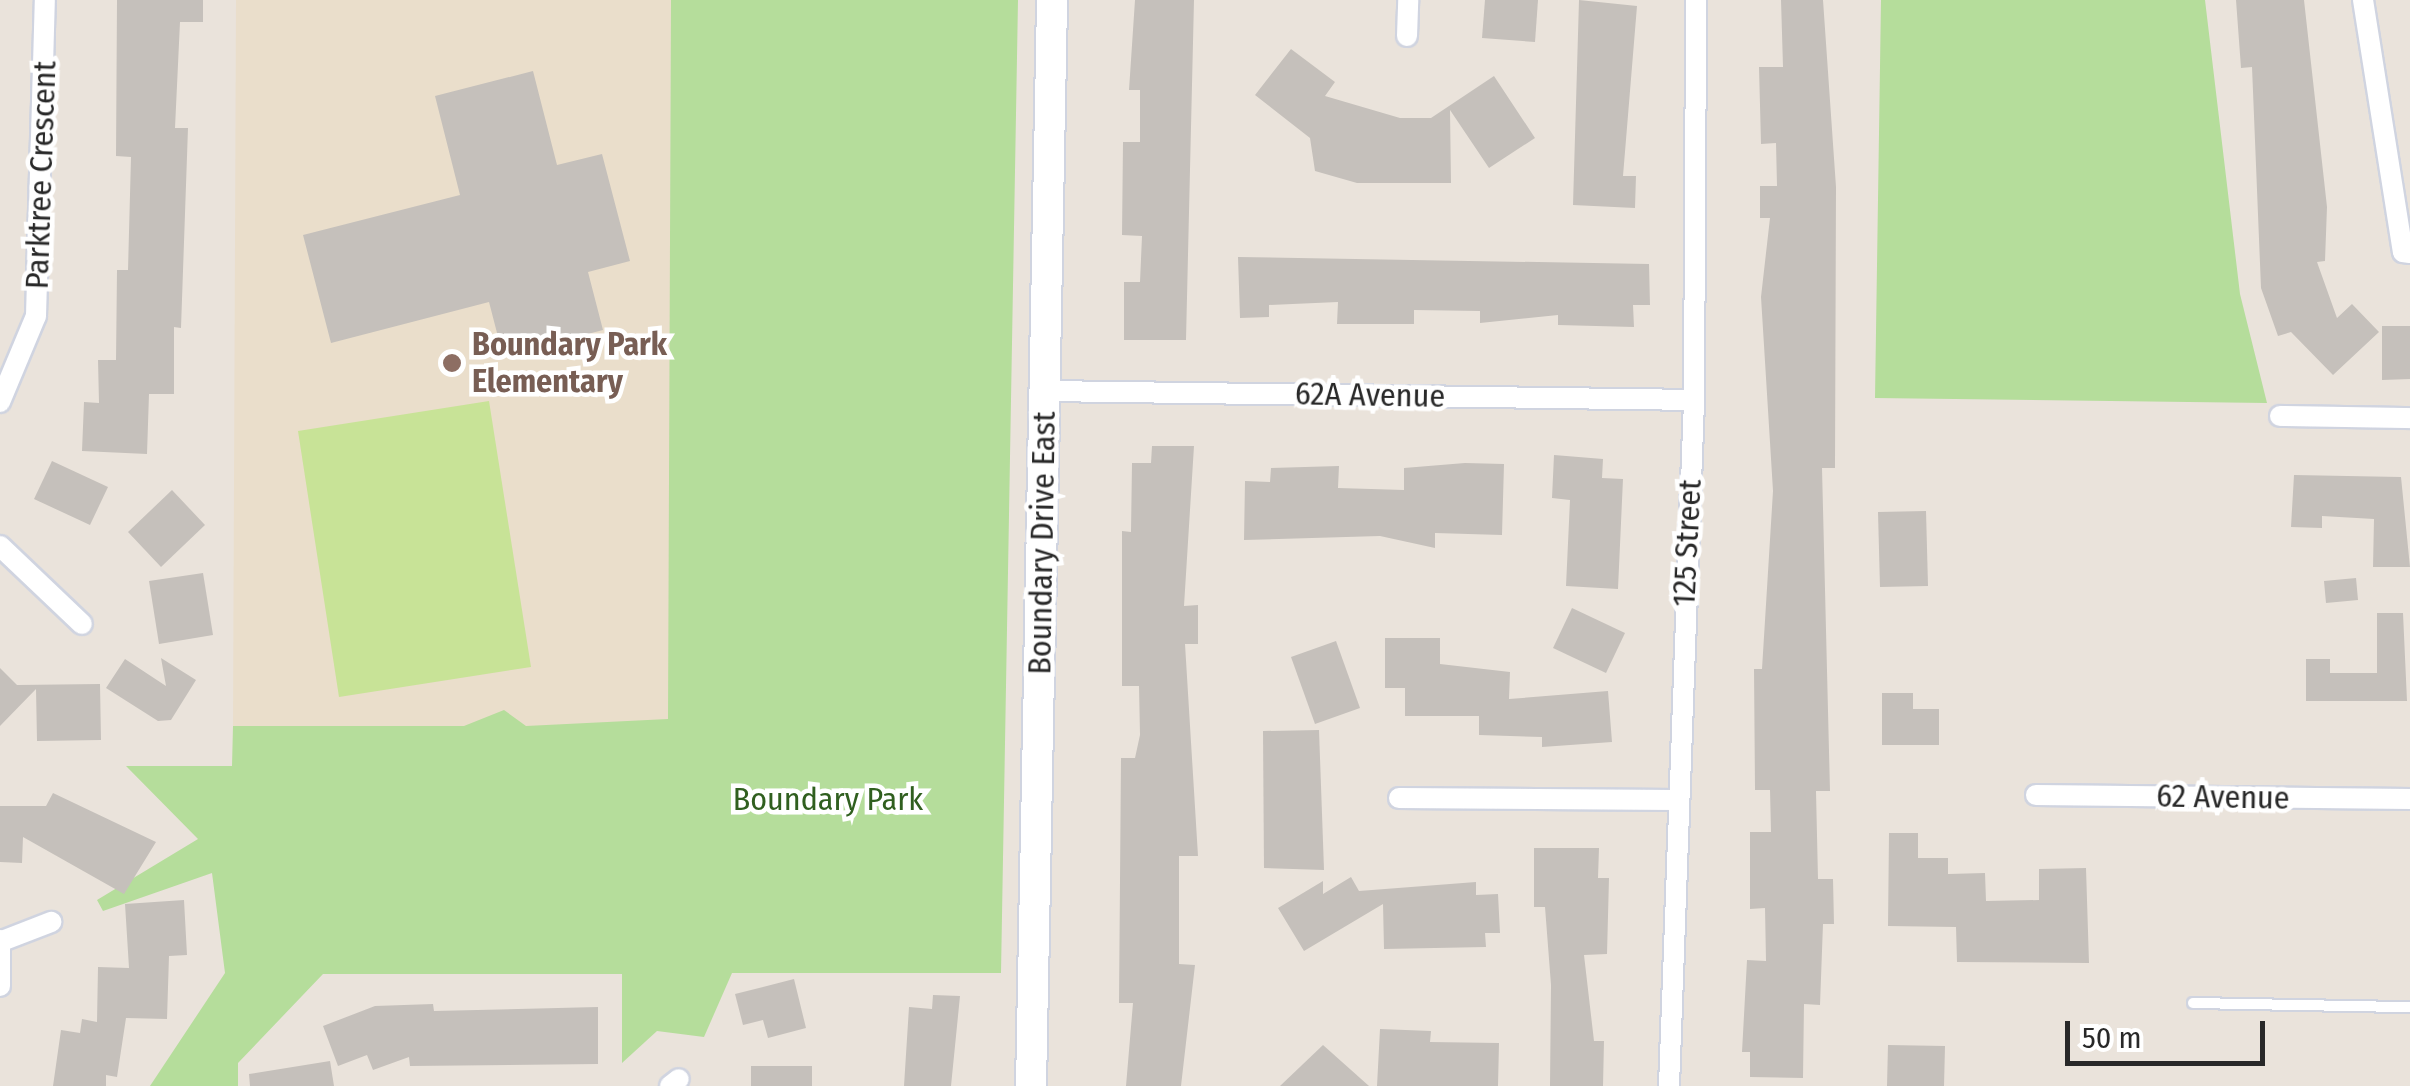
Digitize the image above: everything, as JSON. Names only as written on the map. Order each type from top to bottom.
[{"type":"street","name":"Parktree Crescent","points":[[0,402],[36,316],[45,0]]},
{"type":"street","name":"Boundary Drive East","points":[[1031,1086],[1052,0]]},
{"type":"street","points":[[1407,36],[1408,0]]},
{"type":"street","name":"125 Street","points":[[1669,1086],[1675,800],[1694,400],[1696,0]]},
{"type":"street","points":[[2363,0],[2406,252]]},
{"type":"street","name":"62A Avenue","points":[[1046,390],[1694,400]]},
{"type":"street","points":[[2280,416],[2410,418]]},
{"type":"street","points":[[0,546],[82,624]]},
{"type":"street","name":"62 Avenue","points":[[2036,795],[2410,799]]},
{"type":"street","points":[[1400,798],[1675,800]]},
{"type":"street","points":[[0,986],[1,941],[51,922]]},
{"type":"lane","points":[[2193,1003],[2410,1007]]},
{"type":"shaded area","name":"Boundary Park Elementary","points":[[236,0],[671,0],[669,726],[233,726]]},
{"type":"green space","name":"Boundary Park","points":[[671,0],[1018,0],[1001,973],[732,973],[704,1037],[657,1031],[622,1063],[622,974],[323,974],[238,1063],[238,1086],[150,1086],[225,973],[212,873],[103,911],[97,900],[198,839],[126,766],[232,766],[233,726],[464,726],[504,710],[526,726],[668,719]]},
{"type":"green space","points":[[1881,0],[2205,0],[2240,294],[2267,403],[1875,398]]},
{"type":"green space","points":[[489,401],[531,667],[339,697],[298,431]]},
{"type":"building","points":[[117,0],[203,0],[203,22],[180,22],[175,128],[188,128],[181,328],[174,327],[174,394],[149,394],[147,454],[82,451],[84,402],[99,403],[98,360],[116,360],[117,270],[128,270],[131,157],[116,156]]},
{"type":"building","points":[[1135,0],[1194,0],[1186,340],[1124,340],[1124,282],[1140,282],[1142,236],[1122,235],[1123,142],[1140,142],[1140,90],[1129,90]]},
{"type":"building","points":[[1485,0],[1538,0],[1535,42],[1482,38]]},
{"type":"building","points":[[1579,0],[1637,6],[1623,176],[1636,176],[1635,208],[1573,205]]},
{"type":"building","points":[[1781,0],[1823,0],[1836,187],[1835,468],[1822,468],[1830,791],[1816,791],[1818,879],[1833,879],[1834,924],[1823,924],[1820,1005],[1804,1004],[1803,1078],[1750,1077],[1750,1052],[1742,1052],[1747,960],[1766,961],[1765,908],[1750,909],[1750,832],[1771,832],[1770,790],[1755,790],[1754,669],[1762,669],[1773,491],[1761,297],[1770,218],[1760,218],[1760,186],[1777,186],[1776,143],[1761,144],[1759,67],[1783,67]]},
{"type":"building","points":[[2236,0],[2304,0],[2327,207],[2325,261],[2317,262],[2337,318],[2352,304],[2379,332],[2333,375],[2291,332],[2278,336],[2261,288],[2252,67],[2241,68]]},
{"type":"building","points":[[1291,49],[1335,82],[1325,96],[1400,118],[1431,118],[1494,76],[1535,138],[1489,168],[1450,110],[1451,183],[1357,183],[1315,171],[1310,138],[1255,95]]},
{"type":"building","points":[[533,71],[557,165],[602,154],[630,261],[588,272],[603,330],[503,356],[489,302],[331,343],[303,235],[460,195],[435,96]]},
{"type":"building","points":[[1238,257],[1649,264],[1650,305],[1633,305],[1634,327],[1558,325],[1558,315],[1480,323],[1480,311],[1414,310],[1414,324],[1337,324],[1338,302],[1269,305],[1269,317],[1240,318]]},
{"type":"building","points":[[2382,326],[2410,326],[2410,379],[2382,380]]},
{"type":"building","points":[[1152,446],[1194,446],[1184,606],[1198,605],[1198,644],[1185,644],[1198,856],[1179,856],[1179,964],[1195,965],[1181,1086],[1126,1086],[1133,1003],[1119,1003],[1121,758],[1135,758],[1140,735],[1139,686],[1122,686],[1122,531],[1131,532],[1132,463],[1151,463]]},
{"type":"building","points":[[1554,455],[1603,459],[1602,478],[1623,479],[1618,589],[1566,586],[1570,500],[1552,498]]},
{"type":"building","points":[[52,461],[108,487],[90,525],[34,499]]},
{"type":"building","points":[[1504,464],[1502,535],[1435,533],[1435,548],[1380,536],[1244,540],[1245,481],[1270,482],[1271,468],[1339,466],[1338,488],[1404,490],[1404,468]]},
{"type":"building","points":[[2294,475],[2401,477],[2410,567],[2373,567],[2374,519],[2322,516],[2322,528],[2291,527]]},
{"type":"building","points":[[172,490],[205,525],[161,567],[128,532]]},
{"type":"building","points":[[1926,511],[1928,586],[1880,587],[1878,512]]},
{"type":"building","points":[[203,573],[213,635],[159,644],[149,581]]},
{"type":"building","points":[[2356,578],[2358,600],[2326,603],[2324,581]]},
{"type":"building","points":[[1572,608],[1625,633],[1606,673],[1553,648]]},
{"type":"building","points":[[2377,613],[2403,613],[2407,701],[2306,701],[2306,659],[2330,659],[2330,673],[2377,673]]},
{"type":"building","points":[[1385,638],[1440,638],[1440,664],[1510,672],[1509,699],[1608,691],[1612,742],[1542,747],[1542,737],[1479,735],[1479,716],[1405,716],[1405,688],[1385,688]]},
{"type":"building","points":[[1336,641],[1360,708],[1315,724],[1291,657]]},
{"type":"building","points":[[161,658],[196,680],[171,720],[158,721],[106,688],[125,659],[166,686]]},
{"type":"building","points":[[0,668],[17,685],[100,684],[101,740],[37,741],[36,689],[0,726]]},
{"type":"building","points":[[1882,693],[1913,693],[1913,709],[1939,709],[1939,745],[1882,745]]},
{"type":"building","points":[[1319,730],[1324,870],[1264,868],[1263,731]]},
{"type":"building","points":[[53,793],[156,842],[124,894],[23,837],[22,863],[0,862],[0,806],[46,806]]},
{"type":"building","points":[[1889,833],[1918,833],[1918,858],[1948,858],[1948,874],[1985,873],[1986,901],[2039,900],[2039,869],[2086,868],[2089,963],[1957,962],[1956,927],[1888,926]]},
{"type":"building","points":[[1534,848],[1599,848],[1598,878],[1609,878],[1607,954],[1584,955],[1594,1041],[1604,1041],[1603,1086],[1550,1086],[1551,985],[1545,907],[1534,907]]},
{"type":"building","points":[[1351,877],[1359,891],[1476,882],[1476,895],[1498,894],[1500,933],[1485,933],[1486,947],[1384,949],[1383,904],[1304,951],[1278,908],[1323,881],[1323,894]]},
{"type":"building","points":[[184,900],[187,955],[169,956],[167,1019],[126,1018],[117,1077],[106,1075],[106,1086],[53,1086],[61,1030],[80,1033],[82,1019],[97,1022],[98,967],[129,968],[125,904]]},
{"type":"building","points":[[794,979],[806,1028],[768,1038],[763,1020],[743,1025],[735,994]]},
{"type":"building","points":[[933,995],[960,996],[951,1086],[904,1086],[909,1007],[932,1009]]},
{"type":"building","points":[[433,1004],[434,1011],[598,1007],[598,1064],[410,1066],[409,1057],[373,1070],[367,1055],[338,1066],[323,1026],[375,1006]]},
{"type":"building","points":[[1380,1029],[1431,1031],[1430,1042],[1499,1043],[1498,1086],[1377,1086]]},
{"type":"building","points":[[1323,1045],[1369,1086],[1280,1086]]},
{"type":"building","points":[[1888,1045],[1945,1046],[1944,1086],[1887,1086]]},
{"type":"building","points":[[330,1061],[334,1086],[250,1086],[249,1074]]},
{"type":"building","points":[[751,1066],[812,1066],[812,1086],[751,1086]]},
{"type":"place","name":"Boundary Park Elementary","points":[[452,363]]}]
